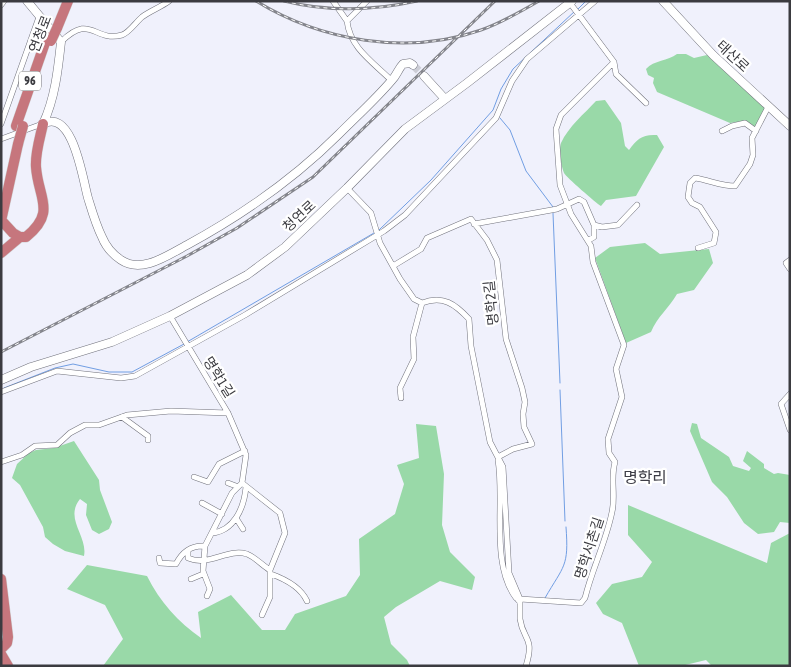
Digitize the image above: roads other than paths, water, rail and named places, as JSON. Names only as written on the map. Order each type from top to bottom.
[{"type":"highway","name":"연청로","points":[[1,221],[19,126],[53,40],[54,25],[62,1]]},
{"type":"highway","name":"연청로","points":[[54,25],[68,1]]},
{"type":"highway","points":[[1,221],[13,233],[20,237],[26,237],[36,229],[43,215],[45,205],[36,166],[42,124]]},
{"type":"highway","name":"연청로","points":[[1,187],[15,144]]},
{"type":"highway","points":[[1,254],[20,237]]},
{"type":"highway","points":[[1,579],[8,643],[1,649]]},
{"type":"highway","points":[[1,654],[8,666]]},
{"type":"street","points":[[1,5],[4,1]]},
{"type":"street","points":[[27,1],[53,40],[60,66],[54,81],[51,106],[42,124]]},
{"type":"street","points":[[53,40],[78,28],[85,28],[112,37],[125,35],[144,15],[169,1]]},
{"type":"street","points":[[332,1],[347,21],[349,35],[356,46],[392,81]]},
{"type":"street","points":[[347,21],[367,1]]},
{"type":"street","points":[[1,392],[57,371],[120,378],[135,376],[245,314],[378,234],[405,215],[496,118],[512,81],[527,59],[595,1]]},
{"type":"street","name":"태산로","points":[[663,1],[690,32],[790,126]]},
{"type":"street","points":[[571,2],[614,62],[616,74],[646,103]]},
{"type":"street","name":"청연로","points":[[1,380],[30,367],[112,342],[170,316],[232,284],[263,264],[348,188],[405,129],[571,2]]},
{"type":"street","points":[[1,124],[39,17]]},
{"type":"street","name":"명학서촌길","points":[[519,600],[580,603],[585,598],[614,504],[612,473],[615,462],[610,452],[608,439],[622,397],[616,369],[624,345],[603,291],[589,240],[571,214],[560,185],[557,169],[556,129],[558,120],[573,102],[614,62]]},
{"type":"street","points":[[1,139],[48,121],[56,122],[63,128],[78,152],[91,209],[108,248],[125,263],[142,265],[158,260],[214,230],[282,186],[339,134],[392,81],[403,64],[410,63],[413,65]]},
{"type":"street","points":[[424,76],[445,99]]},
{"type":"street","points":[[698,248],[714,243],[716,232],[700,208],[688,197],[690,183],[695,178],[709,180],[724,186],[735,186],[750,164],[753,155],[752,138],[768,107]]},
{"type":"street","points":[[722,131],[745,123],[756,131]]},
{"type":"street","points":[[348,188],[371,213],[374,226],[393,266],[410,293],[422,304],[413,337],[414,358],[400,388],[401,398]]},
{"type":"street","points":[[393,266],[421,249],[427,238],[471,219],[474,224],[557,209],[574,200],[584,202],[594,225],[594,237],[589,240]]},
{"type":"street","points":[[594,225],[602,227],[618,225],[637,205]]},
{"type":"street","name":"명학2길","points":[[474,224],[487,240],[497,260],[506,339],[522,388],[525,402],[523,414],[524,427],[532,444],[513,449],[498,457]]},
{"type":"street","points":[[790,260],[786,263],[790,269]]},
{"type":"street","name":"명학2길","points":[[422,304],[432,300],[447,301],[469,319],[471,346],[488,434],[494,452],[503,468],[505,480],[509,573],[520,602],[520,621],[530,642],[530,653],[526,666]]},
{"type":"street","name":"명학1길","points":[[170,316],[186,346],[228,412],[245,451],[246,470],[244,485],[236,518]]},
{"type":"street","points":[[790,394],[781,404],[781,408],[790,430]]},
{"type":"street","points":[[1,462],[22,455],[35,446],[57,445],[70,433],[85,425],[99,424],[122,417],[171,411],[228,412]]},
{"type":"street","points":[[122,417],[148,436],[148,440]]},
{"type":"street","points":[[194,478],[208,482],[219,464],[245,451]]},
{"type":"street","points":[[228,483],[236,486],[244,485],[280,513],[285,534],[271,572],[270,597],[262,615]]},
{"type":"street","points":[[207,596],[210,589],[203,574],[205,546],[236,486]]},
{"type":"street","points":[[202,503],[222,514]]},
{"type":"street","points":[[212,533],[227,530],[236,518],[243,529]]},
{"type":"street","points":[[159,558],[160,563],[176,564],[180,557],[188,550],[197,546],[205,546]]},
{"type":"street","points":[[188,550],[188,558],[203,562],[234,553],[248,554],[271,572],[287,580],[294,588],[303,593],[307,601]]},
{"type":"street","points":[[191,579],[203,574]]},
{"type":"waterway","points":[[578,9],[586,1]]},
{"type":"waterway","points":[[379,230],[431,180],[493,110],[501,89],[513,69],[575,11]]},
{"type":"waterway","points":[[500,118],[510,130],[526,171],[553,207]]},
{"type":"waterway","points":[[553,213],[560,383]]},
{"type":"waterway","points":[[187,342],[374,233]]},
{"type":"waterway","points":[[4,388],[55,368],[73,364],[109,372],[132,372],[184,344]]},
{"type":"waterway","points":[[560,390],[565,521]]},
{"type":"waterway","points":[[545,598],[564,565],[567,550],[566,527]]},
{"type":"tunnel","points":[[413,65],[424,76]]},
{"type":"railway","points":[[256,1],[281,15],[336,35],[394,43],[424,42],[453,38],[481,30],[503,21],[539,1]]},
{"type":"railway","points":[[284,1],[317,7],[350,9],[383,7],[417,1]]},
{"type":"railway","points":[[1,352],[187,256],[237,228],[313,177],[495,1]]},
{"type":"district","name":"명학리","points":[[645,477]]}]
